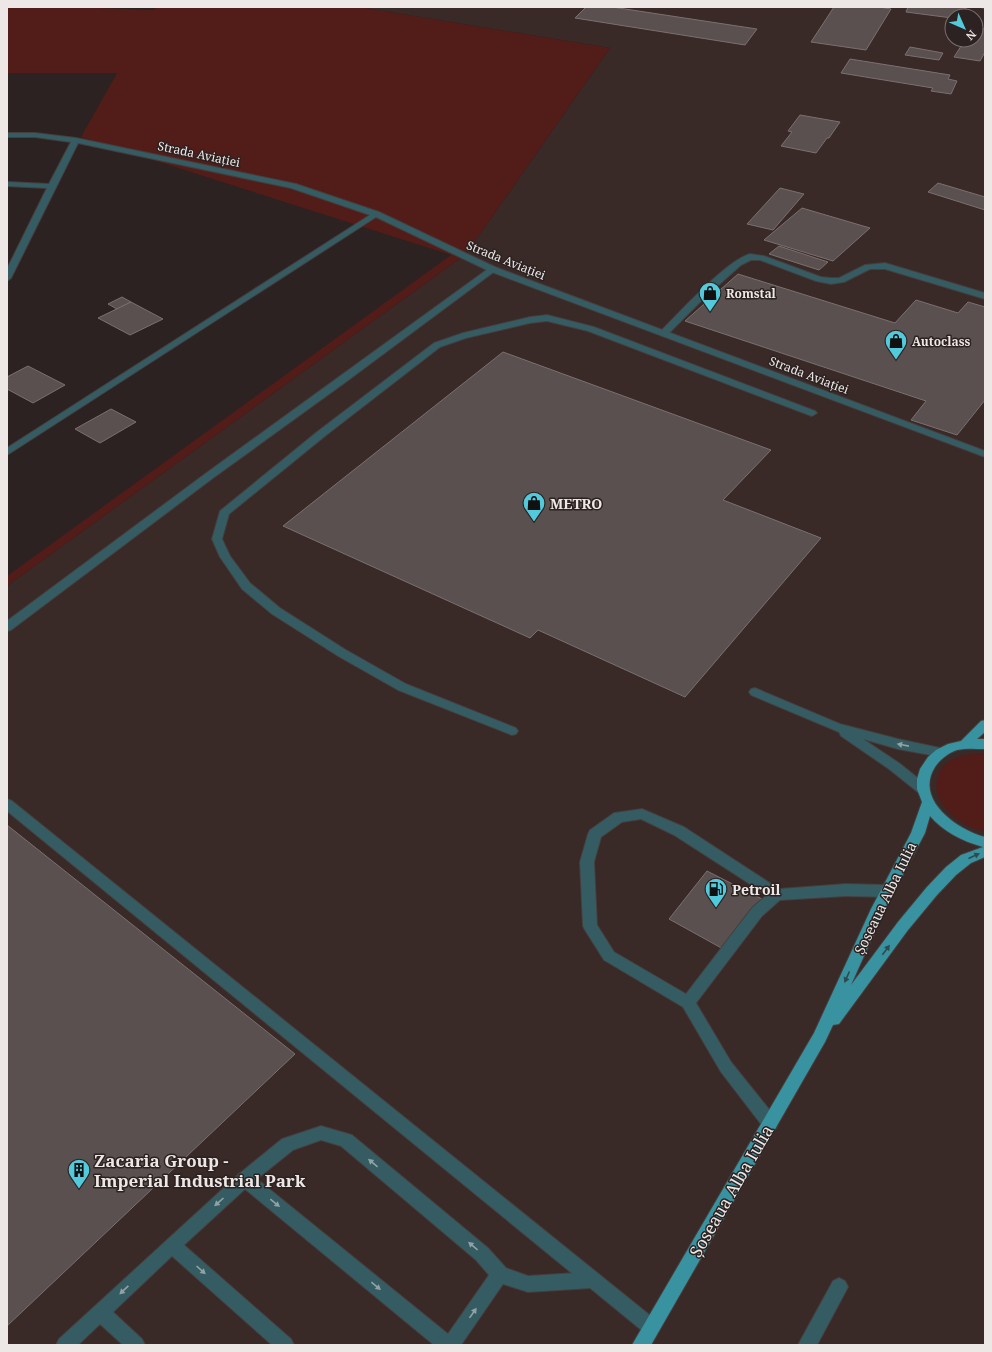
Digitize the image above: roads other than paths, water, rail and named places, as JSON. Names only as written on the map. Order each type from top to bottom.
[{"type":"main road","points":[[965,744],[985,724]]},
{"type":"main road","points":[[941,752],[952,747],[965,744],[985,744]]},
{"type":"main road","name":"Șoseaua Alba Iulia","points":[[641,1345],[820,1037],[878,909],[918,833],[926,796],[923,779],[926,768],[941,752]]},
{"type":"main road","points":[[926,796],[939,818],[955,831],[976,840],[985,842]]},
{"type":"main road","name":"Șoseaua Alba Iulia","points":[[820,1037],[903,926],[932,891],[952,871],[966,860],[985,851]]},
{"type":"street","name":"Strada Aviației","points":[[7,135],[35,135],[76,140],[293,186],[376,214],[492,269],[985,454]]},
{"type":"street","points":[[7,278],[76,140]]},
{"type":"street","points":[[7,184],[52,186]]},
{"type":"street","points":[[7,452],[376,214]]},
{"type":"street","points":[[664,333],[700,297],[738,263],[750,257],[761,258],[819,279],[831,281],[841,280],[868,267],[885,266],[985,296]]},
{"type":"street","points":[[7,627],[209,476],[340,382],[492,269]]},
{"type":"street","points":[[512,731],[402,687],[342,653],[276,611],[246,586],[225,557],[217,539],[224,513],[321,434],[438,345],[463,336],[530,320],[547,318],[591,328],[812,413]]},
{"type":"street","points":[[755,692],[836,727],[898,744],[941,752]]},
{"type":"street","points":[[836,727],[894,766],[926,796]]},
{"type":"street","points":[[7,804],[591,1280],[651,1327]]},
{"type":"street","points":[[770,1123],[726,1067],[688,1003],[609,956],[590,926],[587,862],[595,834],[619,817],[642,814],[679,831],[777,895]]},
{"type":"street","points":[[688,1003],[757,912],[777,895],[846,890],[888,891]]},
{"type":"street","points":[[65,1345],[172,1244],[245,1179],[288,1144],[321,1133],[346,1140],[482,1254],[500,1274],[528,1284],[591,1280]]},
{"type":"street","points":[[245,1179],[448,1345]]},
{"type":"street","points":[[172,1244],[285,1345]]},
{"type":"street","points":[[451,1345],[500,1274]]},
{"type":"street","points":[[807,1345],[839,1287]]},
{"type":"street","points":[[100,1312],[136,1345]]},
{"type":"place","name":"Romstal","points":[[710,312]]},
{"type":"place","name":"Autoclass","points":[[896,360]]},
{"type":"place","name":"METRO","points":[[534,522]]},
{"type":"place","name":"Petroil","points":[[716,908]]},
{"type":"place","name":"Zacaria Group - Imperial Industrial Park","points":[[79,1190]]}]
